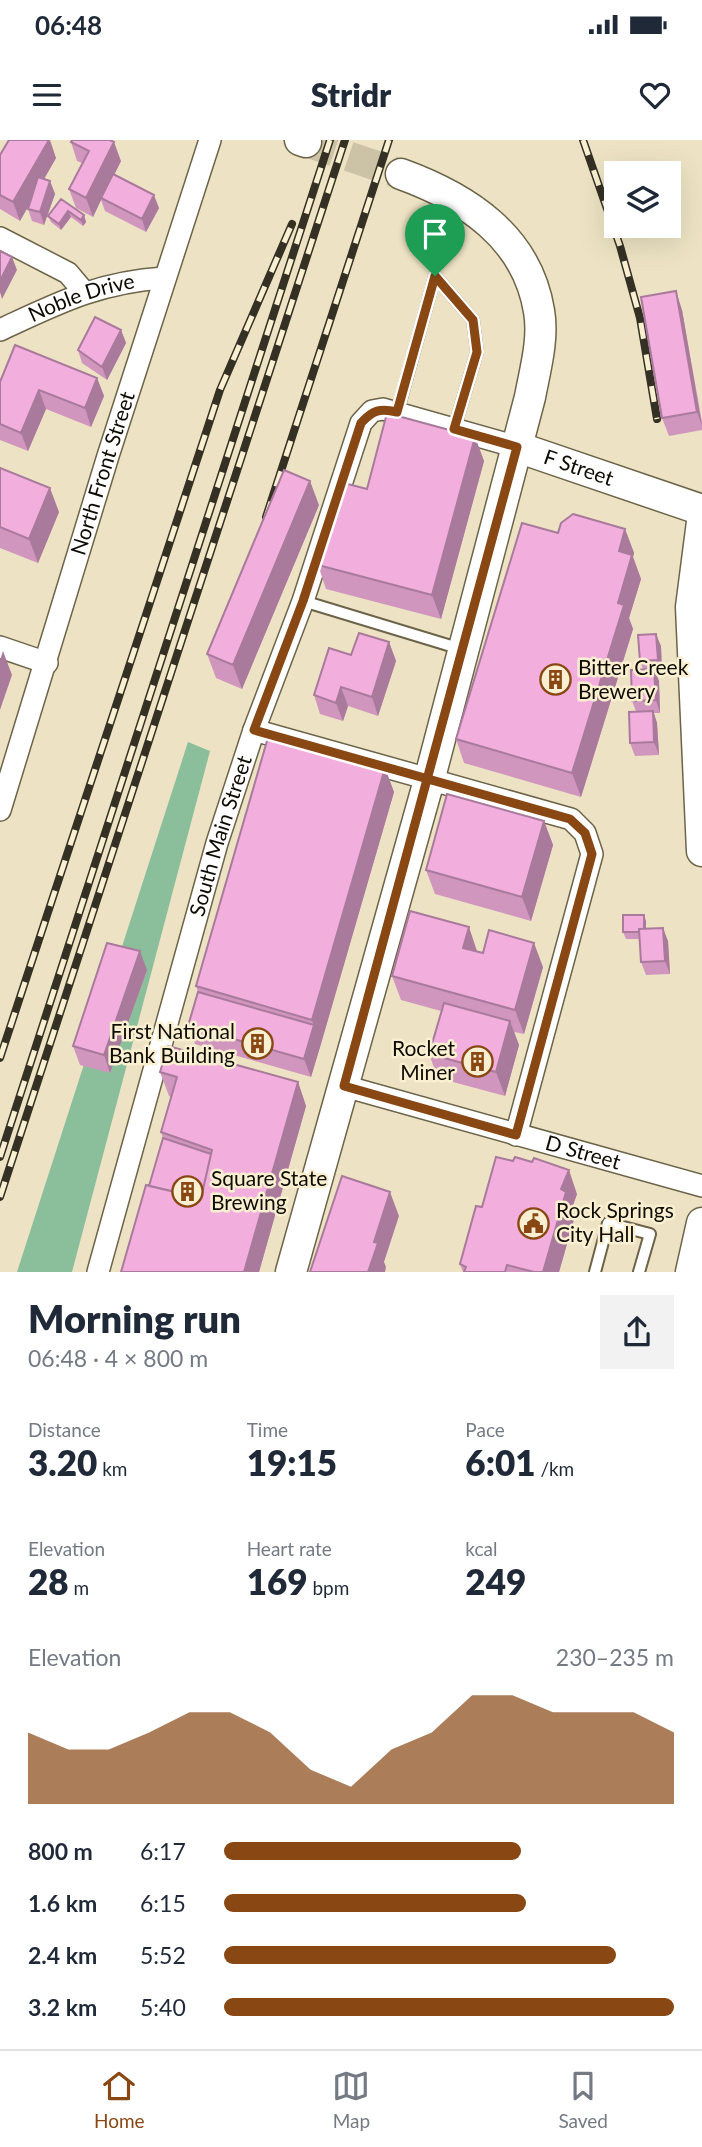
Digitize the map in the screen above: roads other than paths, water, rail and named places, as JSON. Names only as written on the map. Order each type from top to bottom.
[{"type":"street","name":"North Front Street","points":[[0,810],[164,278],[210,140]]},
{"type":"street","points":[[291,1272],[430,778],[517,447],[539,346],[539,312],[527,273],[510,242],[467,203],[438,187],[401,174]]},
{"type":"street","points":[[0,238],[68,273],[84,292]]},
{"type":"street","name":"Noble Drive","points":[[0,330],[84,292],[129,280],[164,278]]},
{"type":"street","name":"F Street","points":[[372,411],[383,409],[397,412],[517,447],[702,510]]},
{"type":"street","name":"South Main Street","points":[[98,1272],[186,946],[254,730],[303,601],[361,423],[372,411]]},
{"type":"street","points":[[702,522],[691,607],[702,851]]},
{"type":"street","points":[[0,648],[47,663]]},
{"type":"street","points":[[254,730],[570,819],[585,833],[592,854],[516,1135]]},
{"type":"street","name":"D Street","points":[[344,1086],[702,1186]]},
{"type":"street","points":[[691,1272],[702,1223]]},
{"type":"lane","points":[[397,412],[435,276],[473,320],[477,352],[454,429]]},
{"type":"lane","points":[[303,601],[464,650]]},
{"type":"lane","points":[[594,1272],[608,1223],[650,1234],[639,1272]]},
{"type":"tunnel","points":[[306,142],[401,174]]},
{"type":"railway","points":[[0,1157],[330,140]]},
{"type":"railway","points":[[0,1197],[345,140]]},
{"type":"railway","points":[[266,517],[389,140]]},
{"type":"railway","points":[[583,140],[620,246],[640,318],[657,419]]},
{"type":"railway","points":[[0,1058],[220,390],[292,224]]},
{"type":"place","name":"Bitter Creek Brewery","points":[[555,680]]},
{"type":"place","name":"First National Bank Building","points":[[258,1044]]},
{"type":"place","name":"Rocket Miner","points":[[478,1061]]},
{"type":"place","name":"Square State Brewing","points":[[188,1191]]},
{"type":"place","name":"Rock Springs City Hall","points":[[533,1223]]}]
